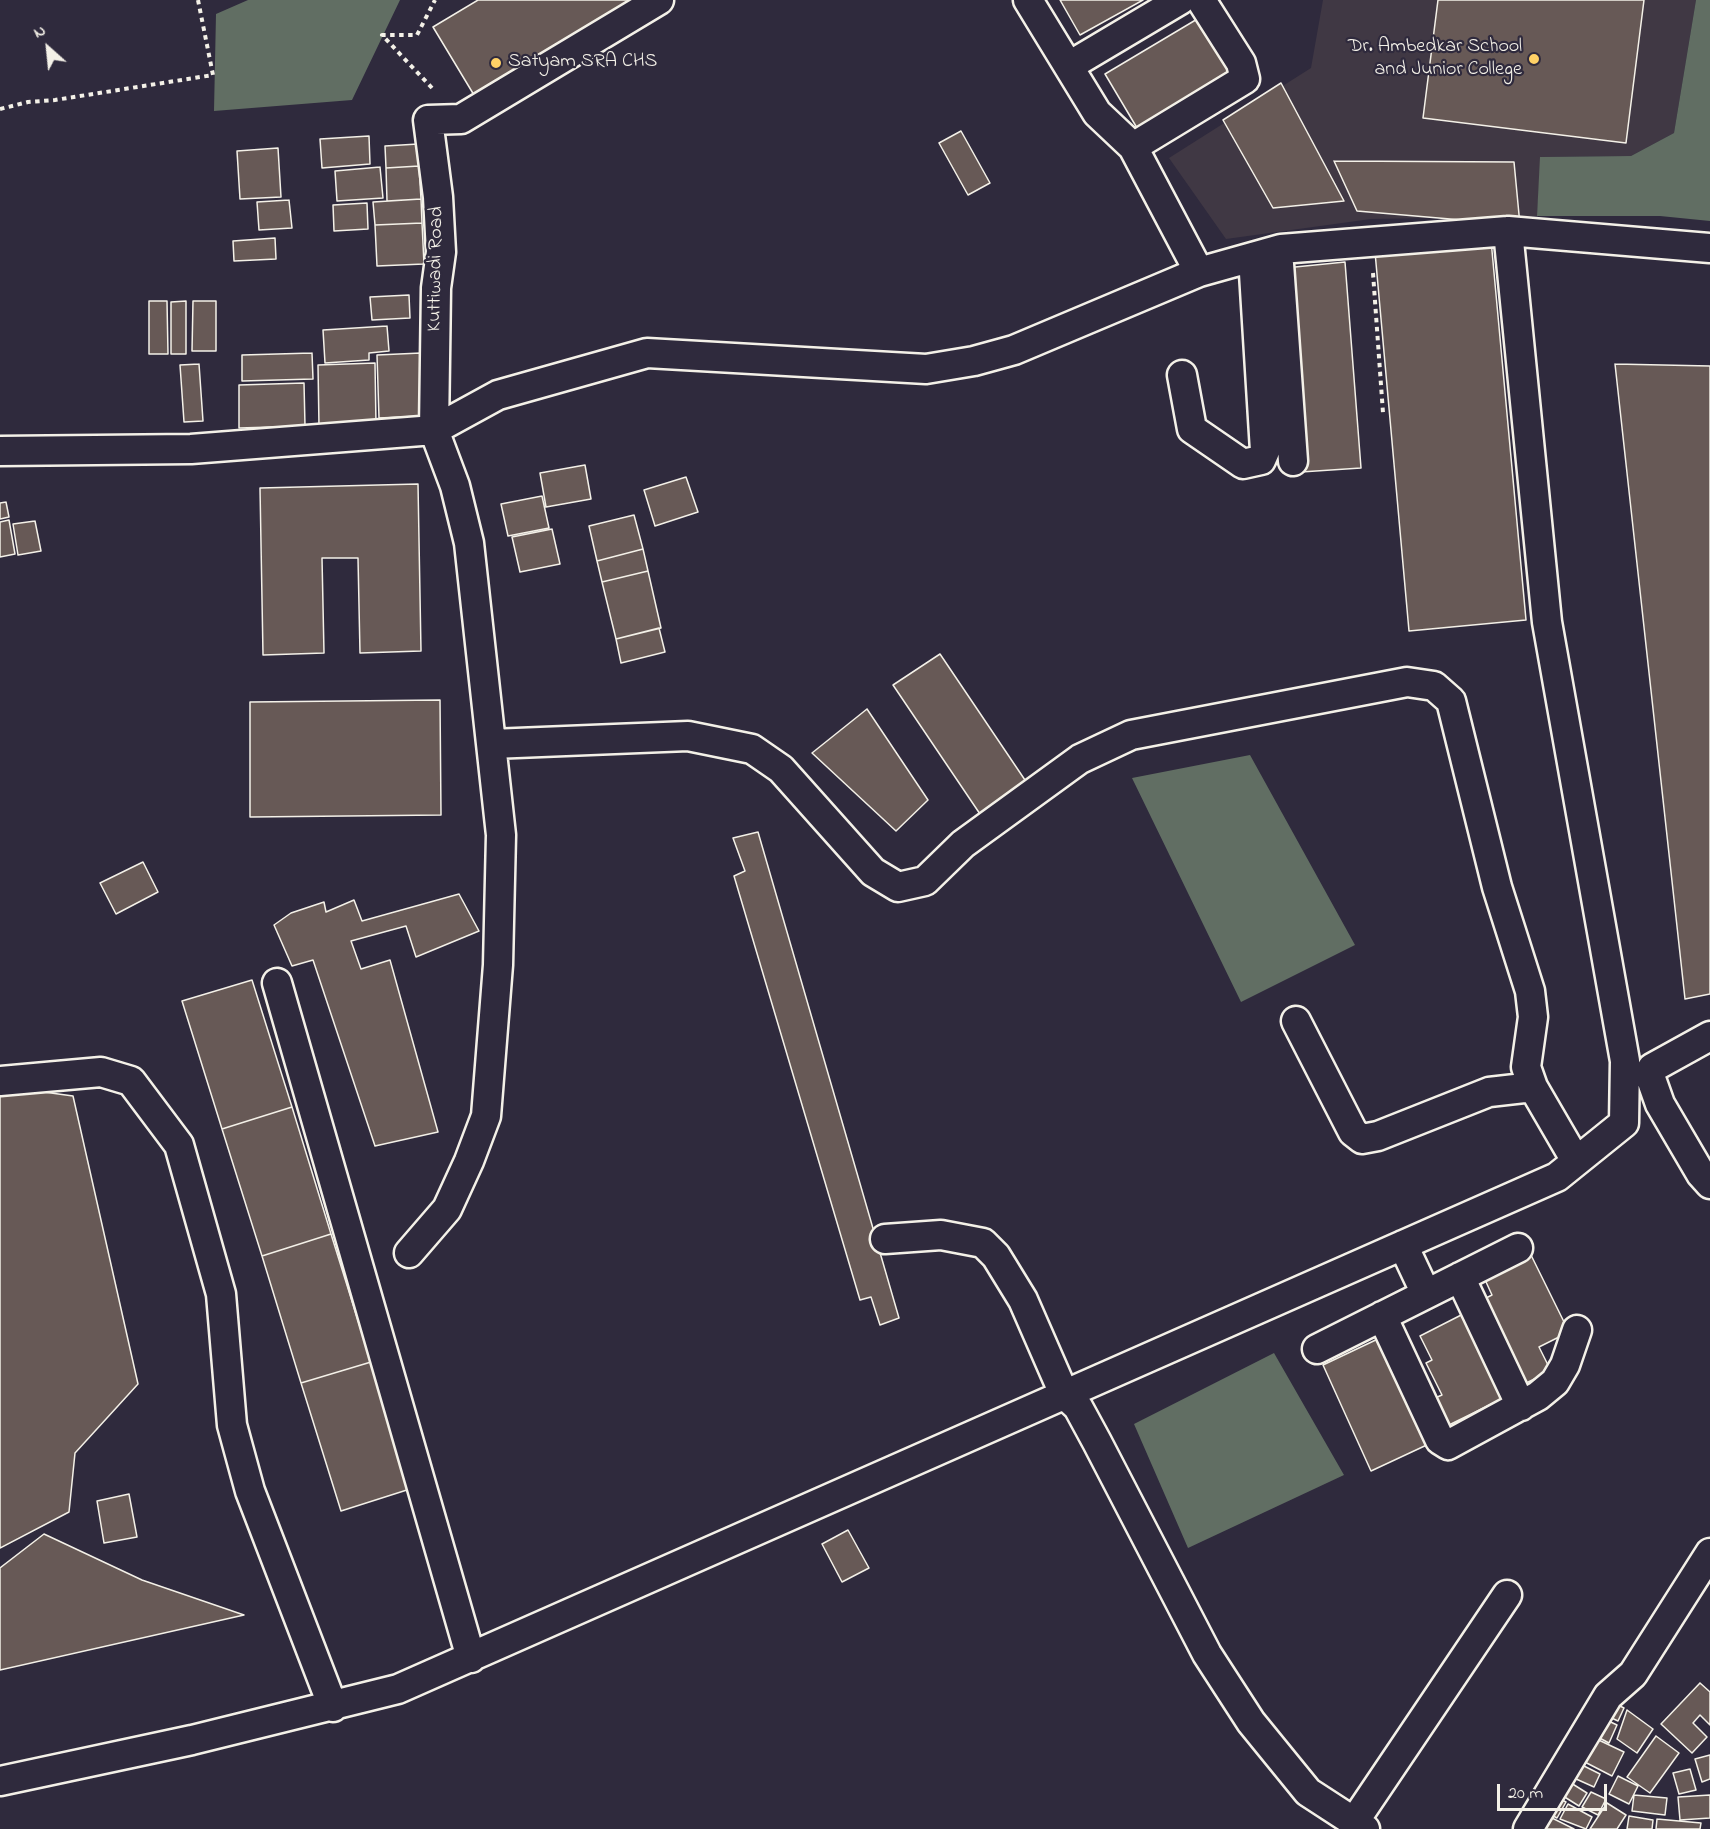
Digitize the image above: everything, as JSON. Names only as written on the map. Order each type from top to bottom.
[{"type":"street","name":"Kuttiwadi Road","points":[[434,430],[436,288],[441,252],[438,197],[428,120],[461,119],[659,0]]},
{"type":"street","points":[[1028,0],[1097,113],[1133,147],[1199,272]]},
{"type":"street","points":[[1069,66],[1180,0]]},
{"type":"street","points":[[1133,147],[1245,79],[1241,63],[1202,0]]},
{"type":"street","points":[[0,451],[191,449],[434,430],[498,394],[647,353],[926,369],[974,361],[1014,350],[1199,272],[1265,254],[1371,242],[1508,231],[1710,248]]},
{"type":"street","points":[[1508,231],[1547,622],[1625,1061],[1624,1124]]},
{"type":"street","points":[[1182,375],[1192,429],[1243,464],[1261,460],[1265,451],[1265,254]]},
{"type":"street","points":[[1265,254],[1293,461]]},
{"type":"street","points":[[410,1252],[447,1209],[486,1116],[490,1038],[498,965],[501,835],[469,543],[455,486],[434,430]]},
{"type":"street","points":[[492,744],[688,736],[752,749],[781,769],[873,872],[898,887],[925,881],[963,844],[1080,759],[1131,735],[1407,682],[1434,686],[1450,701],[1459,727],[1497,887],[1530,991],[1533,1017],[1526,1067],[1533,1087],[1576,1161]]},
{"type":"street","points":[[277,983],[471,1658]]},
{"type":"street","points":[[1296,1021],[1353,1132],[1362,1139],[1378,1136],[1489,1092],[1533,1087]]},
{"type":"street","points":[[1710,1036],[1652,1068],[1649,1073],[1660,1104],[1701,1174],[1710,1184]]},
{"type":"street","points":[[0,1081],[101,1072],[131,1081],[179,1145],[221,1294],[232,1425],[247,1480],[333,1707]]},
{"type":"street","points":[[0,1780],[333,1707],[398,1689],[1557,1177],[1624,1124],[1660,1104]]},
{"type":"street","points":[[885,1239],[941,1235],[983,1243],[996,1256],[1023,1300],[1064,1394],[1078,1407],[1207,1654],[1251,1722],[1308,1792],[1359,1825],[1507,1595]]},
{"type":"street","points":[[1403,1245],[1426,1294]]},
{"type":"street","points":[[1317,1349],[1518,1248]]},
{"type":"street","points":[[1460,1277],[1521,1406]]},
{"type":"street","points":[[1382,1316],[1440,1440],[1448,1445],[1521,1406],[1555,1382],[1577,1330]]},
{"type":"street","points":[[1528,1829],[1608,1696],[1632,1674],[1710,1553]]},
{"type":"path","points":[[0,109],[28,102],[55,100],[213,75],[198,0]]},
{"type":"path","points":[[435,0],[417,35],[382,35],[461,119]]},
{"type":"path","points":[[1371,242],[1383,413]]},
{"type":"shaded area","points":[[1323,0],[1696,0],[1674,133],[1631,156],[1541,157],[1537,216],[1371,219],[1226,239],[1169,158],[1311,68]]},
{"type":"green space","points":[[248,0],[400,0],[352,100],[214,111],[216,14]]},
{"type":"green space","points":[[1696,0],[1710,0],[1710,221],[1660,216],[1537,216],[1540,157],[1631,156],[1674,133]]},
{"type":"green space","points":[[1250,755],[1355,945],[1241,1002],[1132,778]]},
{"type":"green space","points":[[1274,1353],[1344,1475],[1188,1548],[1134,1424]]},
{"type":"building","name":"Satyam SRA CHS","points":[[478,0],[644,0],[477,100],[433,27]]},
{"type":"building","points":[[1060,0],[1143,0],[1080,35]]},
{"type":"building","name":"Dr. Ambedkar School and Junior College","points":[[1438,0],[1644,0],[1626,143],[1423,118]]},
{"type":"building","points":[[1199,18],[1237,77],[1140,133],[1105,74]]},
{"type":"building","points":[[1281,83],[1344,201],[1273,208],[1223,120]]},
{"type":"building","points":[[961,131],[990,183],[968,195],[939,143]]},
{"type":"building","points":[[369,136],[370,164],[322,168],[320,139]]},
{"type":"building","points":[[418,144],[419,166],[386,168],[385,146]]},
{"type":"building","points":[[278,148],[281,197],[240,199],[237,151]]},
{"type":"building","points":[[1334,161],[1514,162],[1520,225],[1357,211]]},
{"type":"building","points":[[419,166],[421,199],[387,201],[386,168]]},
{"type":"building","points":[[380,167],[383,198],[337,201],[335,171]]},
{"type":"building","points":[[421,199],[422,223],[375,225],[373,202]]},
{"type":"building","points":[[289,200],[292,228],[259,230],[257,202]]},
{"type":"building","points":[[367,203],[368,229],[334,231],[333,205]]},
{"type":"building","points":[[422,223],[424,264],[377,266],[375,225]]},
{"type":"building","points":[[275,238],[276,259],[234,261],[233,241]]},
{"type":"building","points":[[1491,240],[1526,620],[1409,631],[1375,252]]},
{"type":"building","points":[[1345,262],[1361,468],[1301,472],[1285,268]]},
{"type":"building","points":[[409,295],[410,318],[372,320],[370,297]]},
{"type":"building","points":[[149,301],[167,301],[168,354],[149,354]]},
{"type":"building","points":[[186,301],[186,354],[171,354],[171,302]]},
{"type":"building","points":[[193,301],[216,301],[216,351],[192,351]]},
{"type":"building","points":[[387,326],[389,351],[369,353],[369,360],[325,363],[323,330]]},
{"type":"building","points":[[312,353],[313,379],[242,381],[242,355]]},
{"type":"building","points":[[421,353],[422,416],[379,418],[377,355]]},
{"type":"building","points":[[375,363],[376,425],[319,427],[318,365]]},
{"type":"building","points":[[199,364],[203,421],[184,422],[180,365]]},
{"type":"building","points":[[1615,364],[1710,366],[1710,994],[1685,999]]},
{"type":"building","points":[[304,383],[305,426],[239,428],[239,385]]},
{"type":"building","points":[[585,465],[591,499],[546,507],[540,473]]},
{"type":"building","points":[[686,477],[698,512],[655,526],[644,490]]},
{"type":"building","points":[[418,484],[421,651],[360,653],[358,558],[322,558],[324,653],[263,655],[260,488]]},
{"type":"building","points":[[542,496],[549,528],[508,536],[501,504]]},
{"type":"building","points":[[6,502],[9,517],[0,519],[0,503]]},
{"type":"building","points":[[634,515],[643,549],[597,561],[589,526]]},
{"type":"building","points":[[9,520],[15,554],[0,557],[0,522]]},
{"type":"building","points":[[35,521],[41,551],[18,555],[13,524]]},
{"type":"building","points":[[552,529],[560,564],[520,572],[512,537]]},
{"type":"building","points":[[643,549],[648,571],[602,582],[597,561]]},
{"type":"building","points":[[648,571],[661,628],[616,639],[602,582]]},
{"type":"building","points":[[659,628],[665,652],[621,663],[616,639]]},
{"type":"building","points":[[940,654],[1027,783],[980,814],[893,685]]},
{"type":"building","points":[[440,700],[441,815],[250,817],[250,702]]},
{"type":"building","points":[[867,709],[928,800],[896,831],[812,753]]},
{"type":"building","points":[[758,832],[899,1318],[880,1325],[871,1297],[860,1300],[734,876],[745,871],[733,838]]},
{"type":"building","points":[[143,862],[158,892],[116,914],[100,883]]},
{"type":"building","points":[[459,894],[479,931],[416,957],[406,926],[351,941],[361,969],[390,960],[438,1132],[375,1146],[313,960],[292,966],[274,925],[291,913],[324,902],[326,912],[354,900],[362,921]]},
{"type":"building","points":[[252,980],[292,1107],[222,1129],[182,1001]]},
{"type":"building","points":[[0,1086],[73,1096],[138,1384],[75,1453],[69,1512],[0,1548]]},
{"type":"building","points":[[292,1107],[331,1234],[262,1256],[222,1129]]},
{"type":"building","points":[[331,1234],[371,1362],[301,1383],[262,1256]]},
{"type":"building","points":[[1528,1249],[1569,1332],[1539,1347],[1551,1371],[1520,1386],[1484,1299],[1492,1295],[1481,1271]]},
{"type":"building","points":[[1469,1311],[1510,1395],[1449,1425],[1435,1398],[1442,1395],[1426,1363],[1432,1360],[1420,1336]]},
{"type":"building","points":[[1382,1337],[1431,1443],[1371,1471],[1323,1365]]},
{"type":"building","points":[[371,1362],[410,1489],[341,1511],[301,1383]]},
{"type":"building","points":[[129,1494],[137,1537],[104,1543],[97,1501]]},
{"type":"building","points":[[848,1530],[869,1568],[842,1582],[822,1544]]},
{"type":"building","points":[[44,1534],[142,1580],[244,1615],[0,1670],[0,1568]]},
{"type":"building","points":[[1700,1683],[1710,1692],[1710,1725],[1700,1715],[1693,1723],[1707,1737],[1692,1753],[1661,1724]]},
{"type":"building","points":[[1608,1700],[1624,1708],[1618,1721],[1601,1713]]},
{"type":"building","points":[[1627,1710],[1653,1729],[1637,1753],[1617,1739]]},
{"type":"building","points":[[1598,1716],[1617,1725],[1609,1743],[1590,1733]]},
{"type":"building","points":[[1586,1734],[1624,1752],[1612,1776],[1575,1757]]},
{"type":"building","points":[[1656,1736],[1679,1753],[1650,1793],[1627,1777]]},
{"type":"building","points":[[1710,1755],[1710,1779],[1702,1782],[1695,1759]]},
{"type":"building","points":[[1572,1760],[1600,1774],[1594,1787],[1565,1774]]},
{"type":"building","points":[[1690,1769],[1696,1790],[1679,1794],[1673,1773]]},
{"type":"building","points":[[1618,1776],[1638,1786],[1629,1804],[1609,1794]]},
{"type":"building","points":[[1563,1778],[1587,1793],[1579,1806],[1555,1791]]},
{"type":"building","points":[[1591,1792],[1606,1799],[1598,1815],[1582,1807]]},
{"type":"building","points":[[1552,1795],[1566,1802],[1557,1818],[1544,1811]]},
{"type":"building","points":[[1634,1795],[1667,1798],[1665,1815],[1632,1811]]},
{"type":"building","points":[[1710,1795],[1710,1818],[1680,1820],[1678,1797]]},
{"type":"building","points":[[1607,1803],[1626,1815],[1617,1829],[1590,1829]]},
{"type":"building","points":[[1568,1804],[1592,1817],[1586,1829],[1560,1819]]},
{"type":"building","points":[[1542,1813],[1574,1829],[1537,1829]]},
{"type":"building","points":[[1629,1816],[1653,1820],[1652,1829],[1627,1829]]},
{"type":"building","points":[[1657,1819],[1701,1823],[1700,1829],[1656,1829]]},
{"type":"place","name":"Dr. Ambedkar School and Junior College","points":[[1534,59]]},
{"type":"place","name":"Satyam SRA CHS","points":[[496,63]]}]
